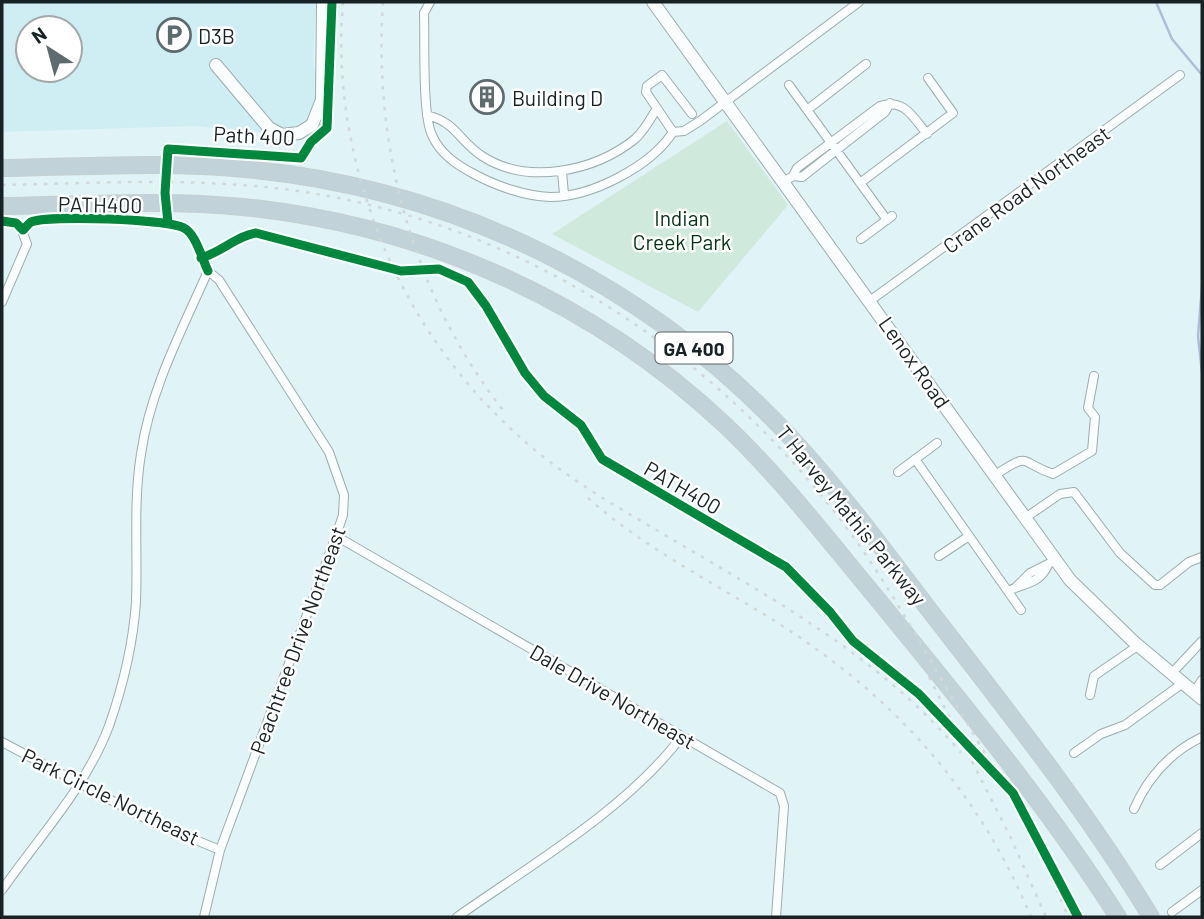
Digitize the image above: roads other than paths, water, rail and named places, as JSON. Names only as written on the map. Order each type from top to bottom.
[{"type":"highway","name":"T Harvey Mathis Parkway","points":[[2,168],[214,167],[270,171],[354,186],[436,208],[491,229],[568,265],[630,302],[688,343],[731,379],[793,440],[832,484],[1024,731],[1097,834],[1151,917]]},
{"type":"highway","name":"T Harvey Mathis Parkway","points":[[2,206],[238,206],[319,218],[398,237],[476,264],[550,299],[598,327],[695,398],[778,480],[1001,749],[1074,849],[1118,917]]},
{"type":"street","points":[[216,65],[269,128],[282,135],[299,133],[319,115],[322,100],[323,2]]},
{"type":"street","points":[[430,2],[424,13],[426,115],[432,137],[456,164],[495,185],[551,197],[606,186],[663,148],[673,132]]},
{"type":"street","name":"Lenox Road","points":[[653,2],[726,102],[789,179],[1025,518],[1051,562],[1083,596],[1198,696]]},
{"type":"street","points":[[673,132],[684,131],[726,102],[859,2]]},
{"type":"street","points":[[807,110],[866,64]]},
{"type":"street","points":[[673,132],[646,89],[662,75],[692,114]]},
{"type":"street","name":"Crane Road Northeast","points":[[871,300],[1180,75]]},
{"type":"street","points":[[860,183],[953,113],[928,78]]},
{"type":"street","points":[[789,85],[860,183],[890,218],[862,239]]},
{"type":"street","points":[[789,179],[802,177],[834,146],[885,112],[890,103],[905,107],[927,134]]},
{"type":"street","points":[[426,115],[445,120],[483,156],[540,172],[562,172],[601,160],[637,137],[657,108]]},
{"type":"street","points":[[562,172],[564,194]]},
{"type":"street","points":[[2,220],[16,223],[23,230],[27,241],[2,302]]},
{"type":"street","name":"Peachtree Drive Northeast","points":[[80,783],[108,729],[130,653],[136,601],[137,482],[147,423],[162,377],[208,271],[219,280],[330,452],[344,495],[343,515],[336,537],[220,850],[204,917]]},
{"type":"street","points":[[995,475],[1018,459],[1028,459],[1053,474],[1060,473],[1092,451],[1096,417],[1088,408],[1094,376]]},
{"type":"street","points":[[898,472],[937,443]]},
{"type":"street","points":[[915,460],[969,536],[1012,589],[1021,610]]},
{"type":"street","points":[[1025,518],[1060,494],[1074,492],[1120,553],[1155,585],[1160,585],[1189,562],[1202,557]]},
{"type":"street","points":[[939,556],[969,536]]},
{"type":"street","name":"Dale Drive Northeast","points":[[336,537],[775,790],[783,798],[776,917]]},
{"type":"street","points":[[1012,589],[1030,573],[1051,562]]},
{"type":"street","points":[[1172,673],[1202,641]]},
{"type":"street","points":[[1090,695],[1094,676],[1139,645]]},
{"type":"street","points":[[1198,696],[1202,680]]},
{"type":"street","points":[[1074,753],[1101,734],[1125,725],[1183,683]]},
{"type":"street","points":[[457,917],[623,798],[655,769],[681,736]]},
{"type":"street","points":[[1134,809],[1144,787],[1156,772],[1184,746],[1202,737]]},
{"type":"street","name":"Park Circle Northeast","points":[[2,742],[152,822],[220,850]]},
{"type":"street","points":[[2,890],[80,783]]},
{"type":"street","points":[[1160,865],[1202,833]]},
{"type":"street","points":[[1172,912],[1202,890]]},
{"type":"waterway","points":[[1156,2],[1172,39],[1202,75]]},
{"type":"waterway","points":[[1202,286],[1198,336],[1202,372]]},
{"type":"railway","points":[[343,2],[341,32],[344,91],[353,149],[369,207],[392,266],[408,296],[425,325],[464,379],[511,429],[565,473],[612,504],[781,604],[858,657],[929,718],[961,753]]},
{"type":"railway","points":[[383,2],[385,110],[393,164],[406,217],[423,269],[445,318],[472,366],[503,410]]},
{"type":"railway","points":[[2,185],[150,182],[224,184],[298,191],[378,207],[455,231],[530,263],[601,302],[668,348],[730,400],[788,457],[854,538],[906,618],[1010,796],[1068,917]]},
{"type":"railway","points":[[588,498],[630,532],[813,647],[891,711],[925,746],[984,825],[1009,869],[1031,917]]},
{"type":"railway","points":[[929,677],[1010,836],[1046,917]]},
{"type":"place","name":"D3B","points":[[174,35]]},
{"type":"place","name":"Building D","points":[[487,97]]},
{"type":"park label","name":"Indian Creek Park","points":[[682,229]]}]
